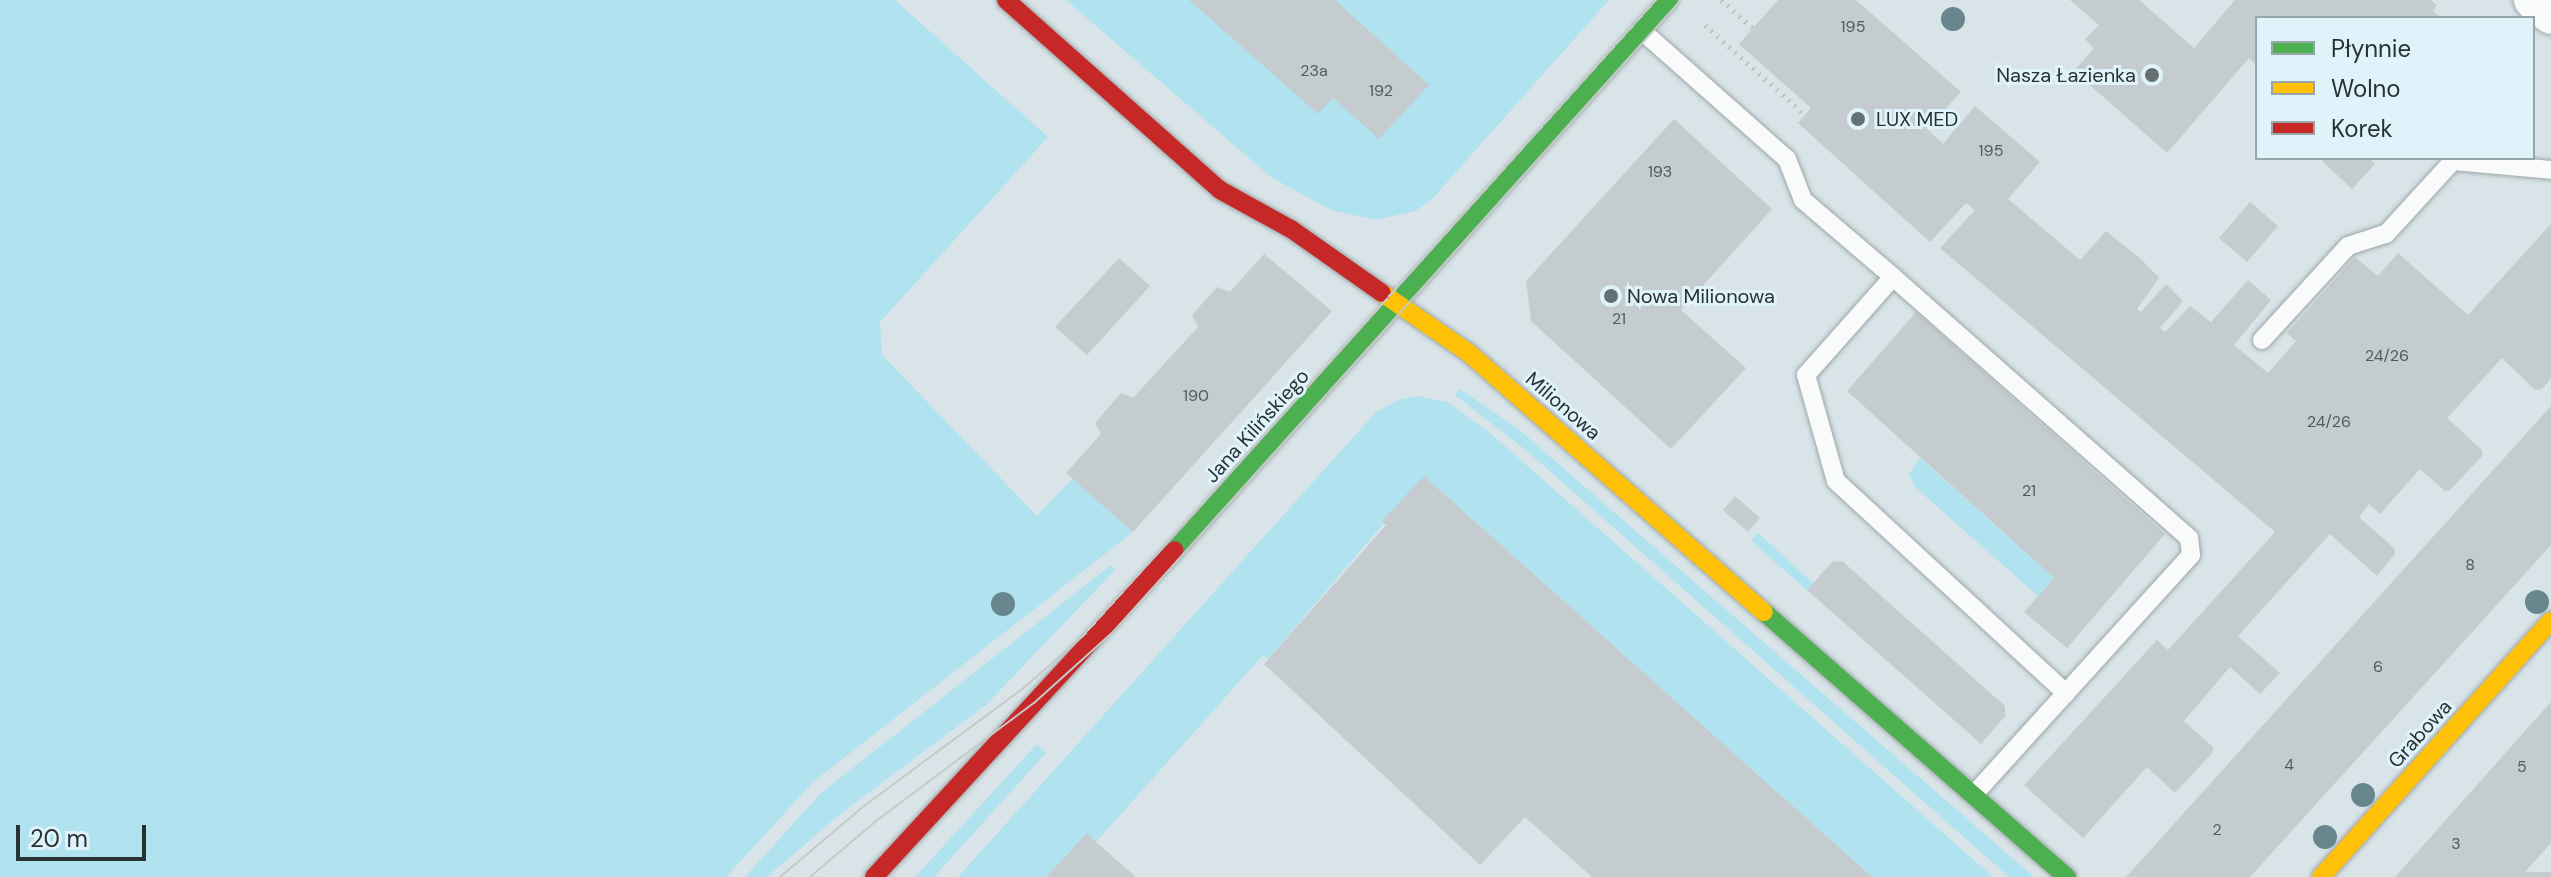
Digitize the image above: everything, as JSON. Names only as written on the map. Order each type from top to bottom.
[{"type":"street","name":"Milionowa","points":[[1006,0],[1220,190],[1250,210],[1291,229],[1470,354],[2067,877]]},
{"type":"street","name":"Jana Kilińskiego","points":[[874,877],[1669,0]]},
{"type":"street","points":[[2533,0],[2551,15]]},
{"type":"street","name":"Grabowa","points":[[2321,877],[2551,621]]},
{"type":"lane","points":[[1641,30],[1787,159],[1803,200],[2189,538],[2191,555],[1973,795]]},
{"type":"lane","points":[[2262,340],[2348,246],[2386,234],[2453,161],[2551,170]]},
{"type":"lane","points":[[1893,277],[1806,375],[1836,481],[2066,693]]},
{"type":"path","points":[[1721,0],[1753,28]]},
{"type":"path","points":[[1702,21],[1805,115]]},
{"type":"shaded area","points":[[0,0],[895,0],[1048,137],[880,322],[882,355],[1037,516],[1073,478],[1133,532],[813,782],[726,877],[0,877]]},
{"type":"shaded area","points":[[1066,0],[1609,0],[1432,199],[1415,211],[1376,220],[1331,210],[1271,177]]},
{"type":"shaded area","points":[[1460,389],[1517,428],[2034,877],[2009,877],[1527,451],[1455,395]]},
{"type":"shaded area","points":[[1417,396],[1448,402],[1490,433],[1993,877],[1872,877],[1424,476],[1268,659],[1263,655],[1096,842],[1086,834],[1046,877],[958,877],[1376,412],[1398,400]]},
{"type":"shaded area","points":[[1920,458],[2054,578],[2038,596],[1915,487],[1909,474]]},
{"type":"shaded area","points":[[1758,533],[1813,583],[1807,590],[1751,541]]},
{"type":"shaded area","points":[[1110,566],[1114,567],[1113,572],[987,704],[839,815],[767,877],[745,877],[821,793]]},
{"type":"shaded area","points":[[1037,744],[1046,753],[934,877],[915,877]]},
{"type":"building","points":[[1189,0],[1335,0],[1429,85],[1379,139],[1333,98],[1318,114]]},
{"type":"building","points":[[1778,0],[1856,0],[1961,92],[1927,129],[1943,144],[1975,106],[2040,162],[2008,199],[2080,260],[2106,231],[2141,259],[2159,278],[2137,309],[2141,312],[2166,284],[2183,301],[2160,328],[2165,332],[2190,306],[2211,322],[2248,280],[2271,300],[2234,345],[2268,373],[2296,341],[2287,333],[2355,257],[2378,276],[2398,253],[2468,315],[2551,224],[2551,378],[2542,389],[2535,390],[2502,358],[2447,418],[2482,450],[2482,456],[2450,490],[2445,491],[2420,469],[2380,514],[2369,504],[2359,517],[2395,549],[2395,554],[2377,576],[2330,534],[2238,636],[2280,673],[2260,694],[2230,667],[2184,721],[2213,747],[2213,752],[2175,793],[2147,767],[2083,838],[2024,785],[2157,640],[2168,650],[2275,532],[1940,248],[1975,210],[1966,203],[1930,242],[1798,123],[1811,108],[1739,44]]},
{"type":"building","name":"Nasza Łazienka","points":[[2070,0],[2139,0],[2194,48],[2235,0],[2431,0],[2437,5],[2433,11],[2439,16],[2255,16],[2255,63],[2249,58],[2167,153],[2074,71],[2094,48],[2085,39],[2099,25]]},
{"type":"building","name":"Nowa Milionowa","points":[[1674,119],[1772,209],[1681,310],[1746,368],[1671,449],[1531,321],[1526,281]]},
{"type":"building","points":[[2370,160],[2375,164],[2352,189],[2322,161]]},
{"type":"building","points":[[2250,202],[2278,226],[2247,262],[2219,238]]},
{"type":"building","points":[[1264,254],[1332,311],[1133,532],[1066,473],[1101,434],[1095,423],[1121,393],[1133,398],[1198,327],[1192,315],[1217,287],[1230,292]]},
{"type":"building","points":[[1119,258],[1150,286],[1087,355],[1055,327]]},
{"type":"building","points":[[1916,312],[2165,534],[2067,648],[2024,612],[2054,578],[1847,391]]},
{"type":"building","points":[[2551,406],[2551,545],[2250,877],[2126,877]]},
{"type":"building","points":[[1424,476],[1872,877],[1592,877],[1525,817],[1480,865],[1264,664],[1386,525],[1382,521]]},
{"type":"building","points":[[1735,496],[1760,518],[1748,532],[1723,510]]},
{"type":"building","points":[[1842,561],[2005,706],[2005,716],[1981,744],[1807,590],[1832,562]]},
{"type":"building","points":[[2551,702],[2551,843],[2525,872],[2551,872],[2551,877],[2395,877]]},
{"type":"building","points":[[1087,833],[1096,842],[1136,877],[1046,877]]},
{"type":"tram line","points":[[780,877],[864,806],[1021,690],[1083,636],[1656,0]]},
{"type":"tram line","points":[[810,877],[876,821],[1034,703],[1114,631],[1681,0]]},
{"type":"traffic: fast","points":[[1175,550],[1669,0]]},
{"type":"traffic: fast","points":[[1764,612],[2067,877]]},
{"type":"traffic: slow","points":[[1382,293],[1470,354],[1764,612]]},
{"type":"traffic: slow","points":[[2321,877],[2551,621]]},
{"type":"traffic: jam","points":[[1006,0],[1220,190],[1291,229],[1382,293]]},
{"type":"traffic: jam","points":[[874,877],[1175,550]]},
{"type":"place","name":"Nasza Łazienka","points":[[2152,75]]},
{"type":"place","name":"LUX MED","points":[[1858,119]]},
{"type":"place","name":"Nowa Milionowa","points":[[1611,296]]}]
